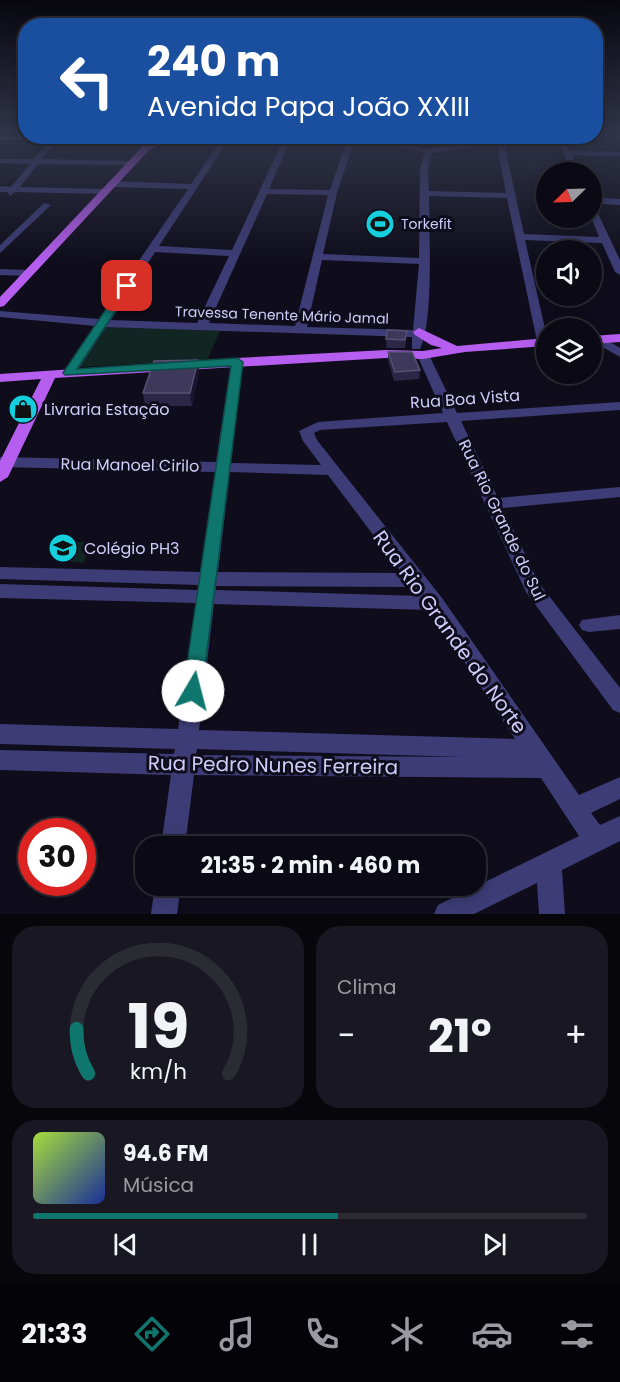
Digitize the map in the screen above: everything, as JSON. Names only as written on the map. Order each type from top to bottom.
[{"type":"main road","points":[[0,304],[118,178]]},
{"type":"main road","points":[[602,339],[620,338]]},
{"type":"main road","points":[[0,378],[386,354],[435,342],[461,348]]},
{"type":"main road","points":[[421,346],[461,348],[536,343]]},
{"type":"main road","points":[[0,477],[4,462],[50,374]]},
{"type":"street","points":[[7,191],[21,178]]},
{"type":"street","points":[[69,373],[201,178]]},
{"type":"street","points":[[201,327],[270,178]]},
{"type":"street","points":[[300,330],[338,178]]},
{"type":"street","points":[[421,346],[425,178]]},
{"type":"street","points":[[508,178],[539,318]]},
{"type":"street","points":[[7,191],[195,187]]},
{"type":"street","points":[[264,191],[333,193]]},
{"type":"street","points":[[425,192],[512,196]]},
{"type":"street","points":[[602,201],[620,202]]},
{"type":"street","points":[[0,250],[47,205]]},
{"type":"street","points":[[601,228],[620,272]]},
{"type":"street","points":[[522,237],[606,240]]},
{"type":"street","points":[[152,249],[235,253]]},
{"type":"street","points":[[318,257],[423,261]]},
{"type":"street","points":[[0,272],[25,276]]},
{"type":"street","points":[[0,278],[25,276]]},
{"type":"street","name":"Travessa Tenente Mário Jamal","points":[[0,314],[101,323],[300,330],[421,346]]},
{"type":"street","points":[[602,343],[620,353]]},
{"type":"street","name":"Rua Rio Grande do Sul","points":[[421,346],[452,418],[537,594],[620,704]]},
{"type":"street","points":[[174,836],[237,362]]},
{"type":"street","name":"Rua Boa Vista","points":[[312,428],[620,406]]},
{"type":"street","name":"Rua Rio Grande do Norte","points":[[312,428],[306,430],[306,435],[435,603],[596,840]]},
{"type":"street","name":"Rua Manoel Cirilo","points":[[4,462],[332,470]]},
{"type":"street","points":[[494,504],[620,492]]},
{"type":"street","points":[[0,573],[435,603]]},
{"type":"street","points":[[0,591],[207,588],[417,580]]},
{"type":"street","points":[[589,625],[620,622]]},
{"type":"street","name":"Rua Pedro Nunes Ferreira","points":[[0,734],[186,739],[546,768]]},
{"type":"street","name":"Rua Pedro Nunes Ferreira","points":[[0,760],[182,765],[534,749]]},
{"type":"street","points":[[574,809],[620,788]]},
{"type":"street","points":[[447,914],[620,828]]},
{"type":"street","points":[[550,864],[549,887],[552,914]]},
{"type":"street","points":[[164,914],[166,896]]},
{"type":"green space","points":[[107,325],[220,331],[207,360],[79,367]]},
{"type":"green space","points":[[71,542],[90,542],[84,563],[65,561]]},
{"type":"building","points":[[387,330],[407,331],[405,340],[386,339]]},
{"type":"building","points":[[388,352],[412,352],[420,370],[395,372]]},
{"type":"building","points":[[198,360],[190,393],[143,393],[154,361]]},
{"type":"place","name":"Torkefit","points":[[380,224]]},
{"type":"place","name":"Livraria Estação","points":[[23,409]]},
{"type":"place","name":"Colégio PH3","points":[[63,548]]},
{"type":"route","points":[[127,286],[69,373],[237,362],[193,691]]}]
